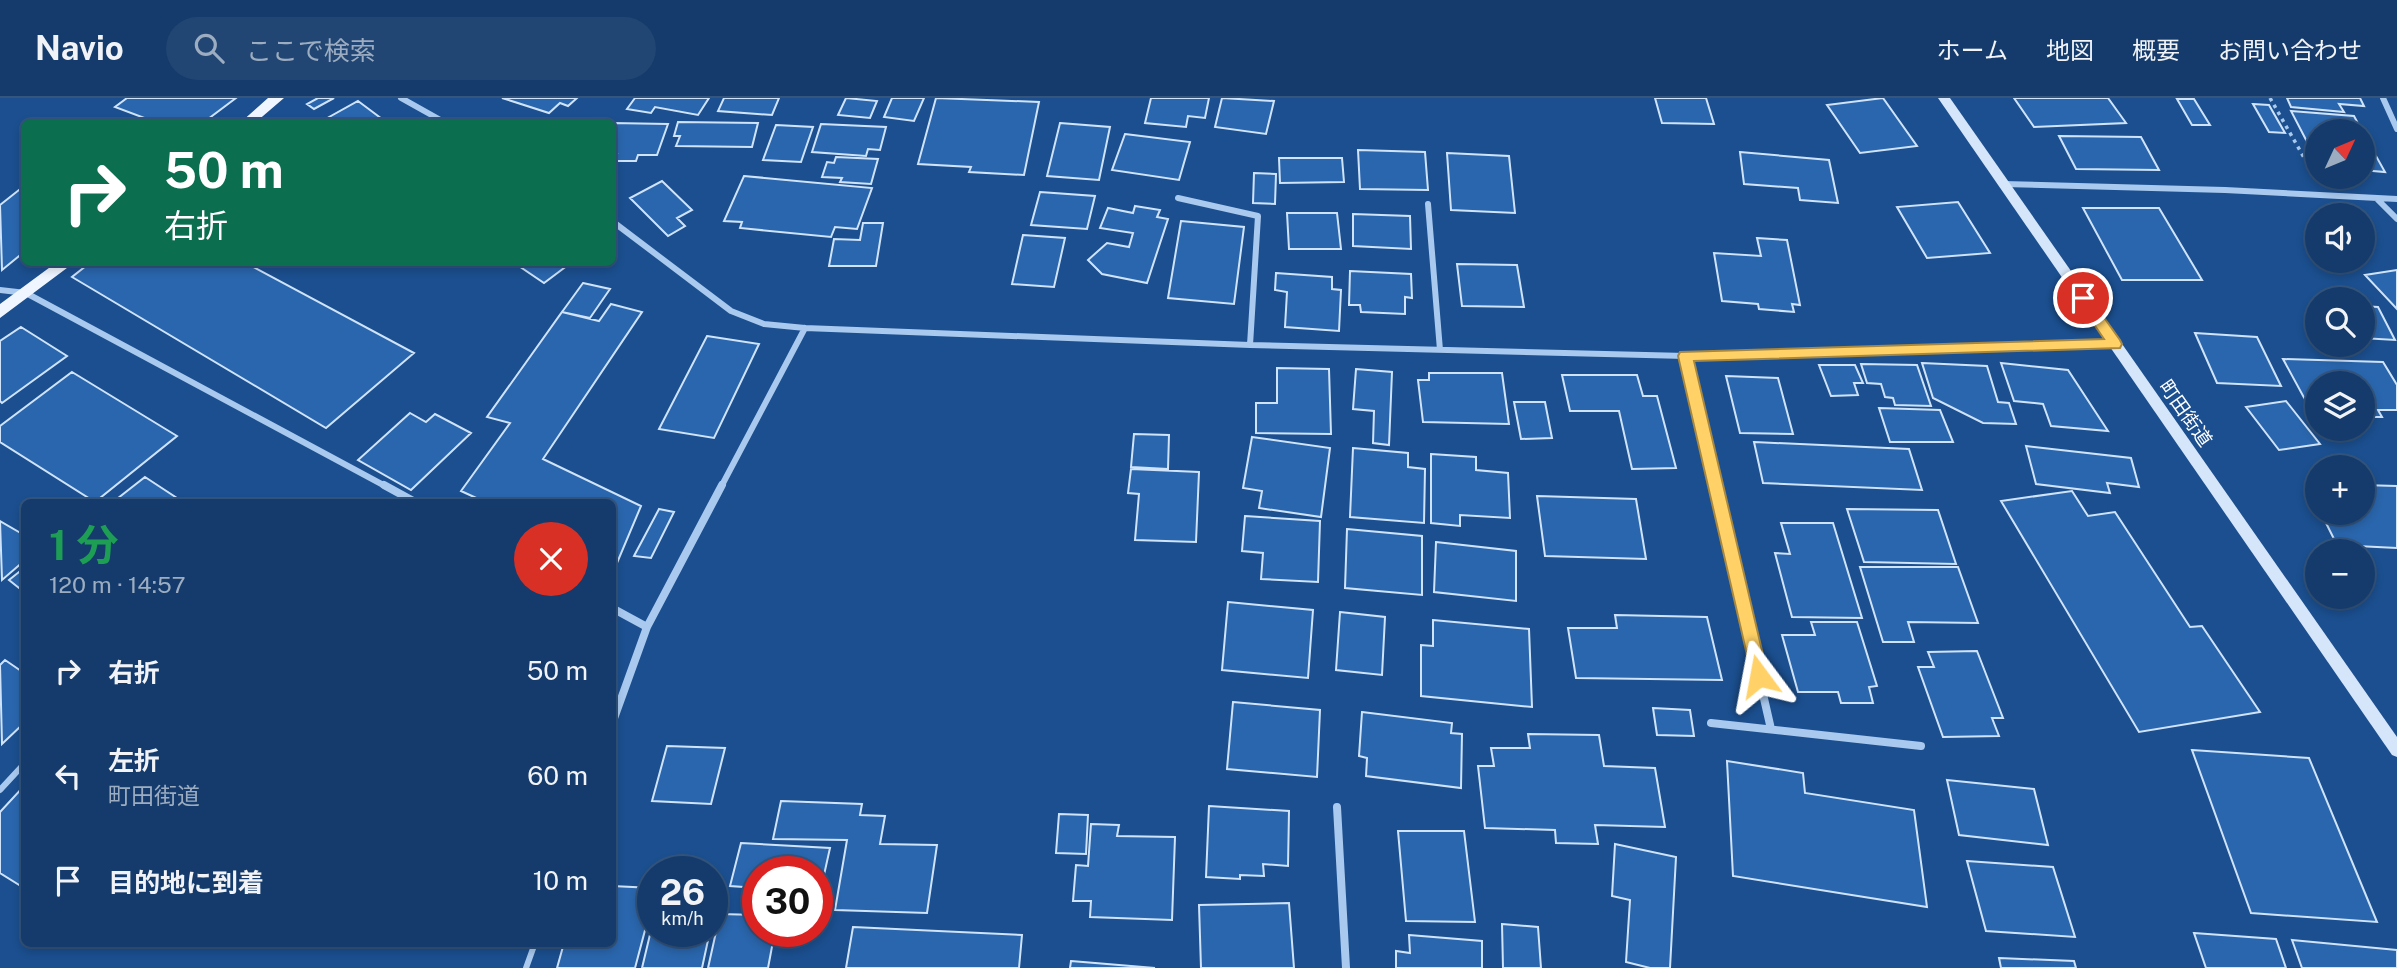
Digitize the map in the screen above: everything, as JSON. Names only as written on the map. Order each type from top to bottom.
[{"type":"main road","points":[[252,119],[277,98]]},
{"type":"main road","name":"町田街道","points":[[1944,98],[2397,750]]},
{"type":"main road","points":[[0,312],[63,266]]},
{"type":"street","points":[[401,98],[439,119]]},
{"type":"street","points":[[2383,98],[2397,129]]},
{"type":"street","points":[[2003,184],[2225,190],[2397,199]]},
{"type":"street","points":[[1178,198],[1258,216],[1250,345]]},
{"type":"street","points":[[2378,200],[2397,219]]},
{"type":"street","points":[[1428,204],[1440,350]]},
{"type":"street","points":[[616,224],[731,311],[765,324],[804,328],[1250,345],[1685,356],[2115,344]]},
{"type":"street","points":[[0,290],[26,293],[409,499]]},
{"type":"street","points":[[616,713],[647,627],[804,328]]},
{"type":"street","points":[[1685,356],[1771,729]]},
{"type":"street","points":[[616,610],[647,627]]},
{"type":"street","points":[[1711,723],[1921,746]]},
{"type":"street","points":[[1337,807],[1346,968]]},
{"type":"lane","points":[[0,790],[21,767]]},
{"type":"lane","points":[[526,968],[534,947]]},
{"type":"path","points":[[2270,98],[2326,196]]},
{"type":"building","points":[[127,98],[236,98],[208,119],[147,119],[115,107]]},
{"type":"building","points":[[318,98],[334,98],[314,109],[307,104]]},
{"type":"building","points":[[502,98],[577,98],[568,106],[560,103],[549,113]]},
{"type":"building","points":[[635,98],[709,98],[698,115],[655,107],[651,113],[627,109]]},
{"type":"building","points":[[724,98],[779,98],[772,115],[718,111]]},
{"type":"building","points":[[846,98],[877,101],[870,118],[838,115]]},
{"type":"building","points":[[892,98],[924,98],[914,121],[884,117]]},
{"type":"building","points":[[936,98],[1039,102],[1024,175],[969,172],[971,167],[918,164]]},
{"type":"building","points":[[1151,98],[1209,98],[1205,118],[1188,116],[1186,127],[1145,123]]},
{"type":"building","points":[[1222,98],[1274,101],[1266,134],[1215,127]]},
{"type":"building","points":[[1655,98],[1706,98],[1714,124],[1662,123]]},
{"type":"building","points":[[1883,98],[1917,146],[1860,153],[1827,105]]},
{"type":"building","points":[[2014,98],[2108,98],[2126,123],[2034,127]]},
{"type":"building","points":[[2287,98],[2360,98],[2364,106],[2339,104],[2344,112],[2291,107]]},
{"type":"building","points":[[2177,99],[2194,99],[2210,125],[2192,125]]},
{"type":"building","points":[[358,101],[382,119],[326,119]]},
{"type":"building","points":[[2253,104],[2269,105],[2285,133],[2269,132]]},
{"type":"building","points":[[2291,111],[2354,116],[2356,119],[2305,119],[2305,138]]},
{"type":"building","points":[[678,122],[758,123],[752,147],[676,146],[680,136],[674,136]]},
{"type":"building","points":[[616,123],[668,124],[657,155],[638,155],[636,161],[616,161]]},
{"type":"building","points":[[1060,123],[1110,127],[1099,180],[1047,176]]},
{"type":"building","points":[[821,124],[886,127],[880,150],[868,149],[866,156],[812,152]]},
{"type":"building","points":[[776,125],[813,127],[801,162],[763,160]]},
{"type":"building","points":[[1125,134],[1190,142],[1179,180],[1112,170]]},
{"type":"building","points":[[2059,136],[2141,137],[2159,170],[2076,169]]},
{"type":"building","points":[[1358,150],[1425,152],[1428,190],[1360,189]]},
{"type":"building","points":[[1740,152],[1829,160],[1838,203],[1800,200],[1798,188],[1744,184]]},
{"type":"building","points":[[1447,153],[1509,156],[1515,213],[1451,210]]},
{"type":"building","points":[[2375,154],[2385,172],[2375,171]]},
{"type":"building","points":[[836,157],[878,159],[871,184],[840,182],[842,178],[822,177],[827,162],[834,163]]},
{"type":"building","points":[[1279,158],[1342,158],[1344,182],[1280,183]]},
{"type":"building","points":[[1254,173],[1276,174],[1275,204],[1253,203]]},
{"type":"building","points":[[744,176],[872,188],[857,229],[835,227],[831,237],[740,228],[742,222],[724,221]]},
{"type":"building","points":[[662,181],[692,210],[677,218],[685,226],[668,236],[630,198]]},
{"type":"building","points":[[21,188],[21,254],[2,270],[0,205]]},
{"type":"building","points":[[1040,192],[1095,196],[1087,229],[1031,225]]},
{"type":"building","points":[[1958,202],[1990,253],[1927,258],[1897,207]]},
{"type":"building","points":[[1135,206],[1160,210],[1157,217],[1168,219],[1147,283],[1102,274],[1088,260],[1107,243],[1129,247],[1133,233],[1100,228],[1108,208],[1133,213]]},
{"type":"building","points":[[2083,208],[2159,208],[2202,280],[2122,280]]},
{"type":"building","points":[[1287,213],[1337,213],[1341,249],[1289,249]]},
{"type":"building","points":[[1353,214],[1410,216],[1411,249],[1353,246]]},
{"type":"building","points":[[1181,221],[1244,227],[1234,304],[1168,298]]},
{"type":"building","points":[[863,223],[883,223],[876,266],[829,266],[834,239],[860,240]]},
{"type":"building","points":[[1023,235],[1065,238],[1054,287],[1012,284]]},
{"type":"building","points":[[1757,238],[1787,240],[1800,305],[1792,304],[1794,312],[1759,309],[1758,304],[1722,301],[1714,253],[1761,256]]},
{"type":"building","points":[[1457,264],[1517,265],[1524,307],[1462,306]]},
{"type":"building","points":[[86,266],[251,266],[414,353],[326,428],[72,277]]},
{"type":"building","points":[[519,266],[567,266],[544,283]]},
{"type":"building","points":[[2397,270],[2397,309],[2365,275]]},
{"type":"building","points":[[1350,271],[1411,274],[1412,298],[1405,297],[1405,314],[1361,312],[1360,305],[1349,305]]},
{"type":"building","points":[[1276,273],[1332,277],[1332,289],[1341,290],[1339,331],[1285,327],[1287,292],[1275,290]]},
{"type":"building","points":[[583,283],[610,289],[590,318],[562,312]]},
{"type":"building","points":[[611,304],[642,312],[543,459],[641,506],[617,563],[616,499],[478,499],[461,491],[510,423],[487,417],[562,312],[599,321]]},
{"type":"building","points":[[2375,307],[2378,307],[2395,340],[2375,339]]},
{"type":"building","points":[[21,327],[67,356],[2,403],[0,341]]},
{"type":"building","points":[[2195,333],[2257,337],[2281,386],[2217,383]]},
{"type":"building","points":[[707,336],[759,344],[714,438],[659,429]]},
{"type":"building","points":[[2283,359],[2383,362],[2397,385],[2397,410],[2378,410],[2382,417],[2375,417],[2375,371],[2305,371],[2305,399]]},
{"type":"building","points":[[1922,363],[1987,366],[1998,402],[2009,403],[2016,424],[1983,423],[1933,398]]},
{"type":"building","points":[[2001,363],[2068,370],[2108,431],[2051,426],[2043,404],[2014,401]]},
{"type":"building","points":[[1861,364],[1917,365],[1931,406],[1895,405],[1893,398],[1885,397],[1881,384],[1867,383]]},
{"type":"building","points":[[1819,365],[1855,365],[1863,383],[1854,383],[1858,395],[1831,396]]},
{"type":"building","points":[[1277,368],[1329,369],[1331,434],[1256,433],[1256,403],[1277,403]]},
{"type":"building","points":[[1356,369],[1392,372],[1389,445],[1373,443],[1374,411],[1353,409]]},
{"type":"building","points":[[72,372],[177,436],[99,499],[90,499],[0,442],[0,426]]},
{"type":"building","points":[[1429,373],[1502,373],[1509,424],[1423,422],[1418,380],[1429,380]]},
{"type":"building","points":[[1562,375],[1637,375],[1643,396],[1657,396],[1676,468],[1632,469],[1619,411],[1570,411]]},
{"type":"building","points":[[1726,376],[1778,378],[1793,434],[1740,433]]},
{"type":"building","points":[[2286,401],[2305,425],[2305,441],[2318,441],[2320,444],[2279,450],[2246,407]]},
{"type":"building","points":[[1514,402],[1545,402],[1552,438],[1521,439]]},
{"type":"building","points":[[1879,408],[1940,410],[1953,442],[1890,442]]},
{"type":"building","points":[[410,413],[426,422],[435,414],[471,433],[411,490],[358,460]]},
{"type":"building","points":[[1134,434],[1169,435],[1168,469],[1131,467]]},
{"type":"building","points":[[1252,437],[1330,448],[1321,517],[1259,508],[1262,491],[1243,488]]},
{"type":"building","points":[[1754,442],[1909,449],[1922,490],[1763,483]]},
{"type":"building","points":[[2026,446],[2131,458],[2139,487],[2107,483],[2110,493],[2036,484]]},
{"type":"building","points":[[1353,448],[1408,453],[1408,467],[1425,469],[1424,523],[1350,517]]},
{"type":"building","points":[[1431,454],[1476,457],[1476,470],[1508,473],[1510,518],[1460,515],[1460,526],[1431,523]]},
{"type":"building","points":[[1131,469],[1199,472],[1196,542],[1135,540],[1139,494],[1128,493]]},
{"type":"building","points":[[145,477],[178,499],[117,499]]},
{"type":"building","points":[[2375,485],[2397,486],[2397,548],[2375,547],[2375,539],[2334,539],[2327,525],[2375,525]]},
{"type":"building","points":[[2072,491],[2088,516],[2115,512],[2190,627],[2202,626],[2260,712],[2139,732],[2001,501]]},
{"type":"building","points":[[1537,496],[1636,499],[1646,559],[1545,556]]},
{"type":"building","points":[[659,509],[674,512],[651,558],[634,556]]},
{"type":"building","points":[[1847,509],[1938,510],[1956,564],[1864,562]]},
{"type":"building","points":[[1245,516],[1320,521],[1318,582],[1261,579],[1263,553],[1242,551]]},
{"type":"building","points":[[0,521],[21,533],[21,564],[2,580]]},
{"type":"building","points":[[1781,523],[1833,523],[1862,618],[1792,617],[1775,553],[1790,554]]},
{"type":"building","points":[[1347,529],[1422,536],[1422,595],[1345,588]]},
{"type":"building","points":[[1436,542],[1516,551],[1516,601],[1434,592]]},
{"type":"building","points":[[1860,567],[1958,567],[1978,623],[1908,622],[1914,642],[1883,642]]},
{"type":"building","points":[[21,570],[21,590],[9,580]]},
{"type":"building","points":[[1228,602],[1313,610],[1308,678],[1222,670]]},
{"type":"building","points":[[1340,612],[1385,617],[1382,675],[1336,670]]},
{"type":"building","points":[[1615,615],[1707,617],[1722,680],[1576,678],[1568,628],[1617,628]]},
{"type":"building","points":[[1433,620],[1529,629],[1532,707],[1421,696],[1421,645],[1433,646]]},
{"type":"building","points":[[1811,622],[1857,622],[1877,686],[1869,687],[1873,703],[1841,703],[1838,692],[1798,692],[1782,635],[1815,635]]},
{"type":"building","points":[[1977,651],[2003,718],[1992,718],[1999,736],[1943,737],[1918,667],[1934,667],[1928,652]]},
{"type":"building","points":[[5,660],[21,671],[21,726],[2,744],[0,665]]},
{"type":"building","points":[[1233,702],[1320,710],[1317,777],[1227,769]]},
{"type":"building","points":[[1653,708],[1690,710],[1694,736],[1657,735]]},
{"type":"building","points":[[1362,712],[1452,723],[1451,733],[1462,734],[1461,788],[1366,776],[1367,758],[1359,756]]},
{"type":"building","points":[[1528,734],[1599,735],[1604,766],[1655,768],[1665,827],[1595,825],[1598,844],[1556,843],[1555,830],[1485,828],[1478,766],[1494,766],[1491,748],[1530,748]]},
{"type":"building","points":[[667,746],[725,748],[711,804],[652,801]]},
{"type":"building","points":[[2192,750],[2309,758],[2377,922],[2251,913]]},
{"type":"building","points":[[1727,761],[1803,773],[1805,793],[1914,810],[1927,907],[1733,876]]},
{"type":"building","points":[[1947,780],[2034,789],[2048,845],[1959,835]]},
{"type":"building","points":[[21,789],[21,886],[0,873],[0,812]]},
{"type":"building","points":[[781,801],[862,804],[860,815],[885,816],[880,844],[937,845],[927,913],[835,910],[847,840],[773,839]]},
{"type":"building","points":[[1209,806],[1289,811],[1288,866],[1263,864],[1264,876],[1240,875],[1240,879],[1206,877]]},
{"type":"building","points":[[1059,814],[1088,815],[1086,854],[1056,853]]},
{"type":"building","points":[[1091,824],[1119,825],[1117,836],[1175,837],[1172,920],[1090,917],[1091,901],[1073,901],[1076,865],[1088,866]]},
{"type":"building","points":[[1398,831],[1464,831],[1475,922],[1406,921]]},
{"type":"building","points":[[741,843],[830,848],[828,856],[742,856],[742,887],[730,886]]},
{"type":"building","points":[[1615,844],[1676,857],[1670,968],[1650,968],[1626,962],[1630,900],[1612,896]]},
{"type":"building","points":[[1967,861],[2053,867],[2075,937],[1986,931]]},
{"type":"building","points":[[616,886],[637,887],[637,947],[641,947],[635,968],[557,968],[563,947],[616,947]]},
{"type":"building","points":[[1289,903],[1294,968],[1201,968],[1199,905]]},
{"type":"building","points":[[728,914],[742,915],[742,947],[772,947],[768,968],[708,968],[713,947],[728,947]]},
{"type":"building","points":[[1502,924],[1538,927],[1541,968],[1503,968]]},
{"type":"building","points":[[853,927],[1022,935],[1019,968],[846,968]]},
{"type":"building","points":[[2194,933],[2276,939],[2286,968],[2206,968]]},
{"type":"building","points":[[1409,935],[1482,941],[1482,968],[1396,968],[1396,951],[1410,953]]},
{"type":"building","points":[[2292,940],[2397,950],[2397,968],[2302,968]]},
{"type":"building","points":[[647,947],[707,947],[702,968],[642,968]]},
{"type":"building","points":[[1999,958],[2074,961],[2076,968],[2001,968]]},
{"type":"building","points":[[1071,961],[1155,968],[1070,968]]},
{"type":"route","points":[[1759,676],[1685,356],[2115,344],[2083,298]]}]
